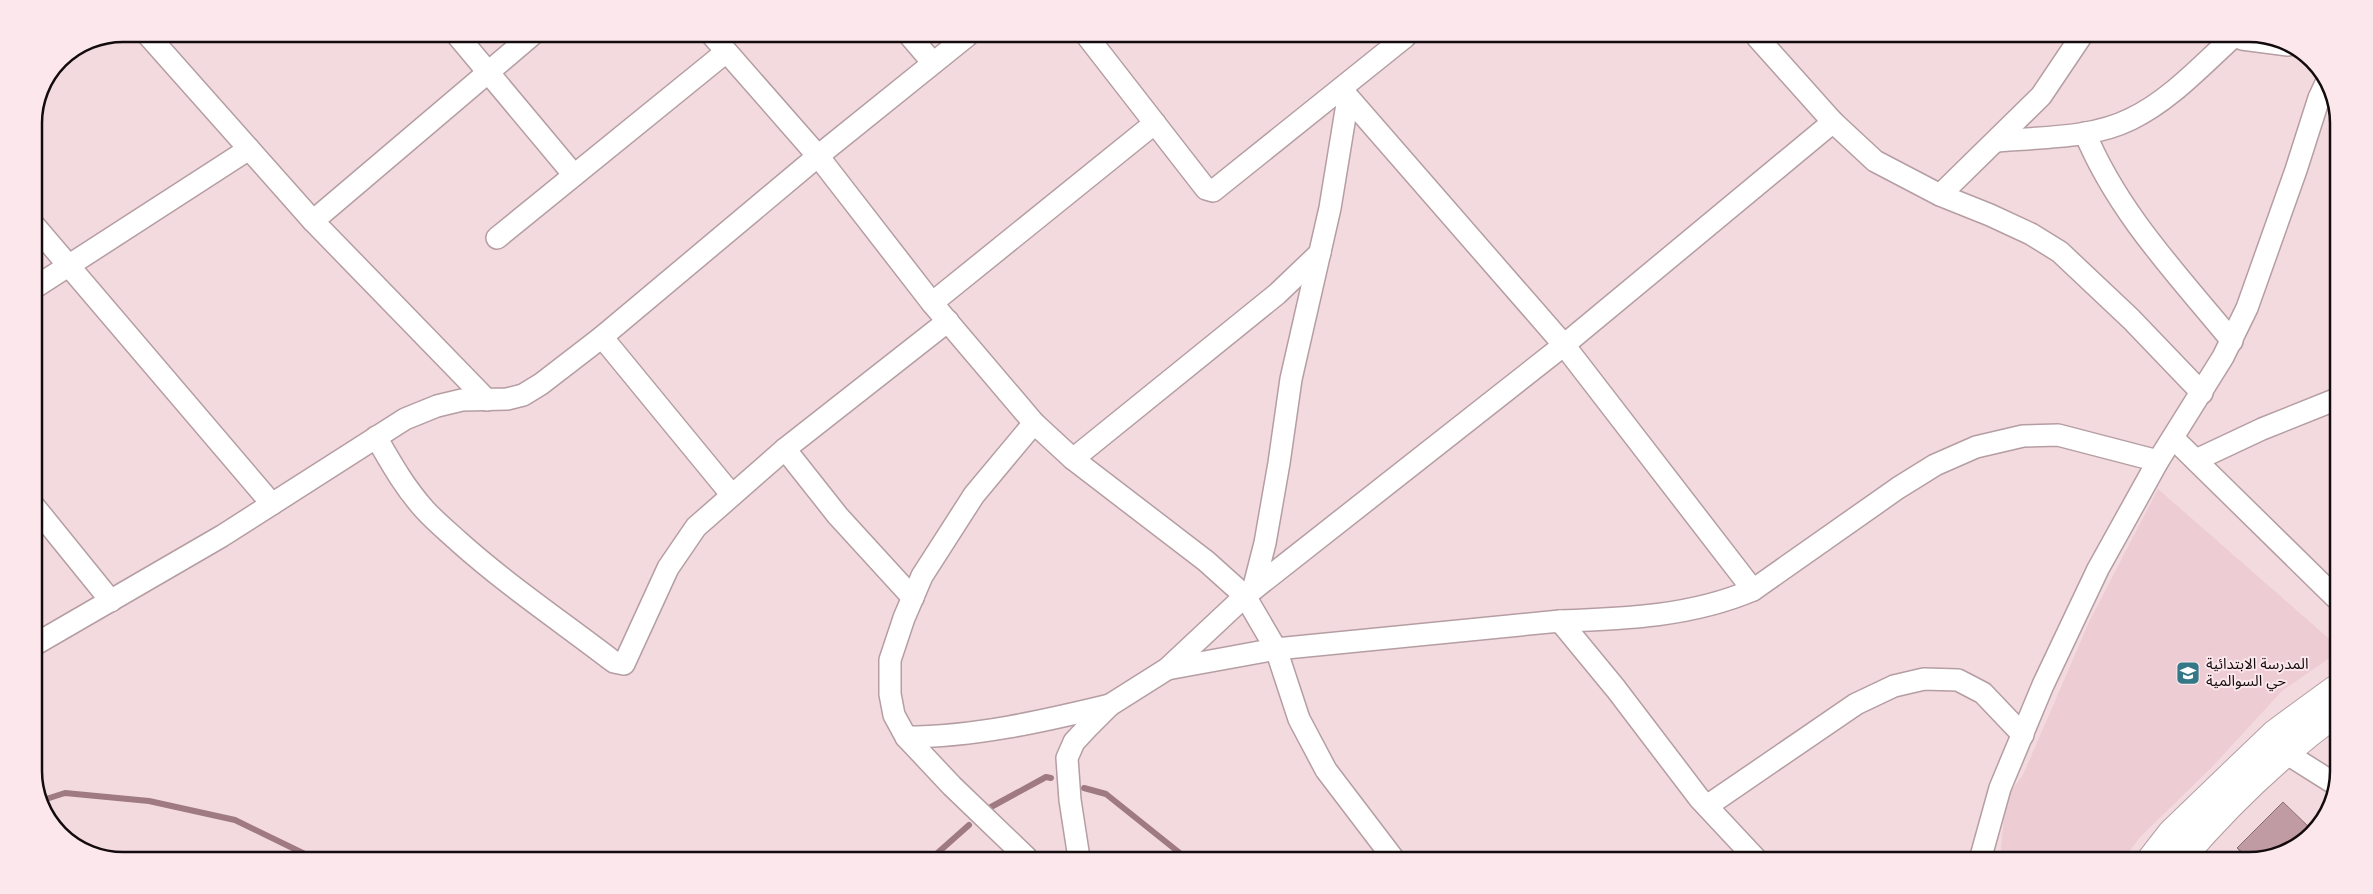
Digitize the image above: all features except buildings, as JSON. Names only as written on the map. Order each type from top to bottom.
[{"type":"main road","points":[[2157,852],[2179,826],[2275,734],[2330,694]]},
{"type":"main road","points":[[2186,852],[2202,832],[2286,753],[2330,717]]},
{"type":"street","points":[[154,42],[313,221],[487,400]]},
{"type":"street","points":[[463,42],[487,73],[574,175]]},
{"type":"street","points":[[313,221],[524,42]]},
{"type":"street","points":[[718,42],[818,156],[932,302],[1034,422],[1073,459],[1249,593],[1276,649],[1300,719],[1326,770],[1388,852]]},
{"type":"street","points":[[915,42],[933,63]]},
{"type":"street","points":[[43,640],[222,536],[405,419],[437,406],[462,400],[507,399],[523,395],[541,384],[602,337],[818,156],[959,42]]},
{"type":"street","points":[[1092,42],[1206,189],[1216,190],[1345,93],[1400,42]]},
{"type":"street","points":[[1762,42],[1832,122],[1876,161],[1940,196],[2006,223],[2060,252],[2131,319],[2202,394]]},
{"type":"street","points":[[1940,196],[2041,96],[2077,42]]},
{"type":"street","points":[[1997,141],[2086,133],[2131,120],[2167,95],[2227,42]]},
{"type":"street","points":[[496,238],[726,52]]},
{"type":"street","points":[[1982,852],[2000,788],[2043,685],[2098,569],[2172,438],[2202,394],[2232,341],[2247,308],[2318,98],[2323,89]]},
{"type":"street","points":[[1249,593],[1265,543],[1291,379],[1330,208],[1345,93]]},
{"type":"street","points":[[1345,93],[1564,345],[1753,590]]},
{"type":"street","points":[[1078,852],[1068,790],[1067,758],[1074,742],[1110,705],[1167,669],[1249,593],[1564,345],[1832,122]]},
{"type":"street","points":[[932,302],[1154,123]]},
{"type":"street","points":[[2086,133],[2102,168],[2134,222],[2232,341]]},
{"type":"street","points":[[42,283],[249,149]]},
{"type":"street","points":[[42,234],[272,504]]},
{"type":"street","points":[[1073,459],[1277,294],[1320,253]]},
{"type":"street","points":[[376,437],[401,479],[426,512],[479,560],[614,662],[621,665],[626,662],[668,568],[696,527],[731,494],[785,449],[948,321]]},
{"type":"street","points":[[602,337],[731,494]]},
{"type":"street","points":[[2196,460],[2262,429],[2330,402]]},
{"type":"street","points":[[1020,852],[952,786],[906,737],[894,715],[890,694],[890,660],[922,576],[974,495],[1034,422]]},
{"type":"street","points":[[1167,669],[1276,649],[1560,621],[1620,618],[1690,610],[1732,599],[1753,590],[1898,488],[1935,465],[1976,447],[2023,436],[2058,435],[2158,462]]},
{"type":"street","points":[[2172,438],[2330,592]]},
{"type":"street","points":[[785,449],[838,516],[913,598]]},
{"type":"street","points":[[43,517],[111,601]]},
{"type":"street","points":[[1560,621],[1616,689],[1707,806],[1750,852]]},
{"type":"street","points":[[1707,806],[1849,709],[1894,686],[1924,679],[1958,680],[1983,693],[2023,735]]},
{"type":"street","points":[[906,737],[948,735],[1065,716],[1110,705]]},
{"type":"street","points":[[2286,753],[2329,781]]},
{"type":"shaded area","name":"المدرسة الابتدائية حي السوالمية","points":[[2158,489],[2330,640],[2330,657],[2282,691],[2212,767],[2140,837],[2129,852],[2001,852],[2006,798],[2023,775],[2090,620]]},
{"type":"waterway","points":[[991,807],[1046,777],[1051,778]]},
{"type":"waterway","points":[[1084,788],[1106,794],[1178,852]]},
{"type":"waterway","points":[[48,798],[65,793],[149,801],[235,820],[301,852]]},
{"type":"waterway","points":[[939,852],[969,825]]},
{"type":"place","name":"المدرسة الابتدائية حي السوالمية","points":[[2188,673]]}]
